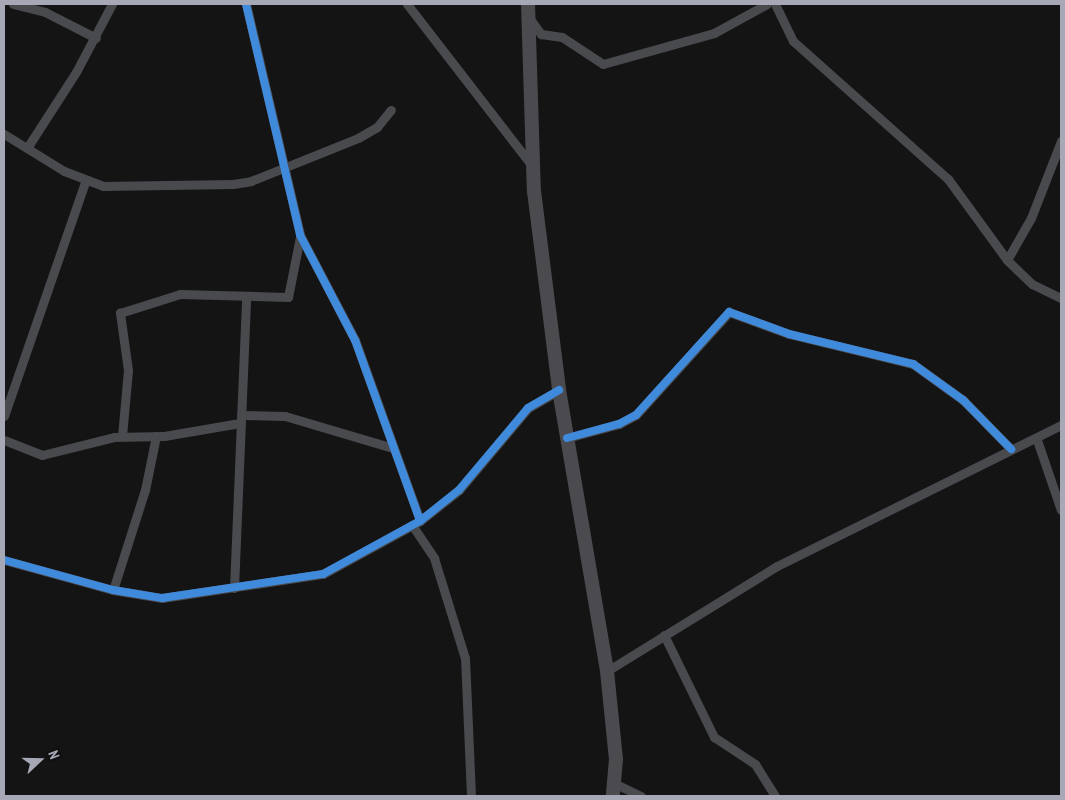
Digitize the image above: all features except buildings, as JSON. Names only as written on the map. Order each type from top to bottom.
[{"type":"main road","points":[[526,8],[532,166],[559,390],[607,671],[614,790]]},
{"type":"street","points":[[13,4],[45,12],[96,38]]},
{"type":"street","points":[[27,148],[96,38],[112,4]]},
{"type":"street","points":[[246,4],[300,235],[355,340],[393,448],[416,523],[434,558],[464,658],[471,796]]},
{"type":"street","points":[[407,4],[532,166]]},
{"type":"street","points":[[526,8],[539,32],[562,37],[603,64],[714,33],[767,4]]},
{"type":"street","points":[[775,4],[793,41],[948,179],[1007,260],[1032,284],[1061,298]]},
{"type":"street","points":[[4,134],[86,182],[113,188],[233,184],[368,133],[392,110]]},
{"type":"street","points":[[1007,260],[1032,218],[1061,141]]},
{"type":"street","points":[[4,416],[86,182]]},
{"type":"street","points":[[122,436],[128,370],[120,313],[180,294],[288,297],[300,235]]},
{"type":"street","points":[[234,588],[246,297]]},
{"type":"street","points":[[567,438],[619,424],[636,415],[729,312],[789,334],[913,364],[962,400],[1011,449]]},
{"type":"street","points":[[4,560],[113,590],[162,598],[323,574],[416,523],[465,484],[528,408],[559,390]]},
{"type":"street","points":[[4,440],[42,455],[122,436],[156,436],[240,419],[285,416],[393,448]]},
{"type":"street","points":[[607,671],[777,566],[1011,449],[1036,440],[1061,425]]},
{"type":"street","points":[[113,590],[144,490],[156,436]]},
{"type":"street","points":[[1036,440],[1061,510]]},
{"type":"street","points":[[664,635],[714,737],[755,764],[775,796]]},
{"type":"street","points":[[614,790],[641,796]]},
{"type":"cycle path","points":[[246,4],[300,235],[355,340],[420,521]]},
{"type":"cycle path","points":[[567,438],[619,424],[636,415],[729,312],[789,334],[913,364],[963,400],[1011,449]]},
{"type":"cycle path","points":[[4,560],[113,590],[162,598],[323,574],[420,521],[459,490],[528,408],[559,390]]}]
